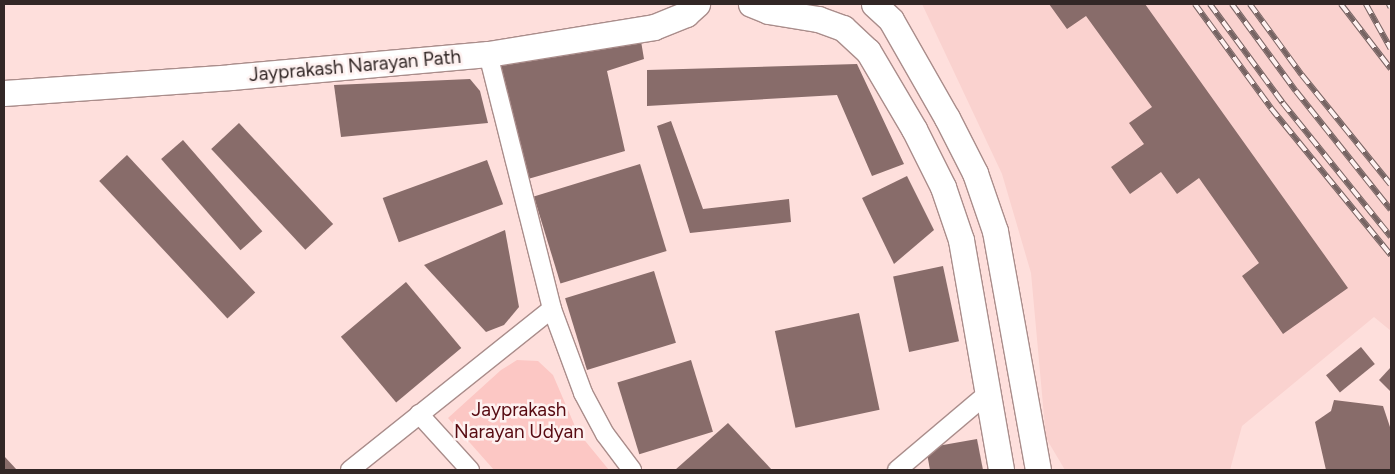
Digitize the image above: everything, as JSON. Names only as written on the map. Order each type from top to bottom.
[{"type":"main road","name":"Jayprakash Narayan Path","points":[[4,93],[231,77],[488,54],[654,27],[686,14],[697,4]]},
{"type":"main road","points":[[751,4],[768,11],[818,19],[843,28],[868,51],[893,91],[943,187],[961,240],[1001,470]]},
{"type":"main road","points":[[882,12],[947,118],[971,165],[995,231],[1038,470]]},
{"type":"street","points":[[488,54],[552,309],[583,393],[605,434],[632,470]]},
{"type":"street","points":[[350,470],[552,309]]},
{"type":"street","points":[[897,470],[988,393]]},
{"type":"street","points":[[419,414],[470,470]]},
{"type":"shaded area","points":[[922,4],[1391,4],[1391,331],[1374,317],[1242,426],[1230,470],[1065,470],[1046,438],[1031,273],[1002,174]]},
{"type":"green space","name":"Jayprakash Narayan Udyan","points":[[517,360],[538,361],[553,375],[577,431],[609,470],[494,470],[448,418],[501,370]]},
{"type":"building","points":[[1049,4],[1145,4],[1348,288],[1283,334],[1242,276],[1259,263],[1199,178],[1177,194],[1161,172],[1130,194],[1111,167],[1144,144],[1129,123],[1152,107],[1086,16],[1067,29]]},
{"type":"building","points":[[641,41],[644,59],[607,71],[625,151],[528,179],[500,63]]},
{"type":"building","points":[[857,64],[904,164],[872,176],[837,95],[647,106],[647,70]]},
{"type":"building","points":[[470,79],[480,91],[488,123],[341,137],[334,85]]},
{"type":"building","points":[[671,121],[703,209],[789,199],[791,222],[690,233],[657,126]]},
{"type":"building","points":[[239,123],[333,224],[305,250],[211,149]]},
{"type":"building","points":[[183,140],[262,231],[240,250],[161,159]]},
{"type":"building","points":[[127,155],[255,292],[227,318],[99,181]]},
{"type":"building","points":[[487,160],[503,204],[399,242],[383,198]]},
{"type":"building","points":[[640,164],[667,251],[560,283],[534,196]]},
{"type":"building","points":[[907,176],[934,230],[894,264],[862,198]]},
{"type":"building","points":[[505,230],[519,307],[504,325],[486,332],[424,265]]},
{"type":"building","points":[[943,266],[959,341],[909,352],[893,277]]},
{"type":"building","points":[[654,271],[676,343],[587,370],[565,298]]},
{"type":"building","points":[[406,282],[461,348],[396,403],[341,337]]},
{"type":"building","points":[[859,313],[880,410],[795,428],[775,331]]},
{"type":"building","points":[[1361,347],[1375,364],[1340,392],[1326,375]]},
{"type":"building","points":[[691,360],[713,432],[639,454],[617,383]]},
{"type":"building","points":[[1391,367],[1391,392],[1379,380]]},
{"type":"building","points":[[1334,400],[1383,406],[1391,430],[1391,470],[1326,470],[1315,422],[1331,411]]},
{"type":"building","points":[[728,423],[772,470],[675,470]]},
{"type":"building","points":[[977,439],[983,470],[930,470],[926,448]]},
{"type":"building","points":[[4,456],[17,470],[4,470]]},
{"type":"railway","points":[[1195,4],[1271,108],[1391,255]]},
{"type":"railway","points":[[1210,4],[1283,103],[1391,237]]},
{"type":"railway","points":[[1232,4],[1296,91],[1391,210]]},
{"type":"railway","points":[[1250,4],[1302,75],[1391,185]]},
{"type":"railway","points":[[1341,4],[1391,69]]},
{"type":"railway","points":[[1366,4],[1391,49]]},
{"type":"railway","points":[[1389,4],[1391,8]]}]
